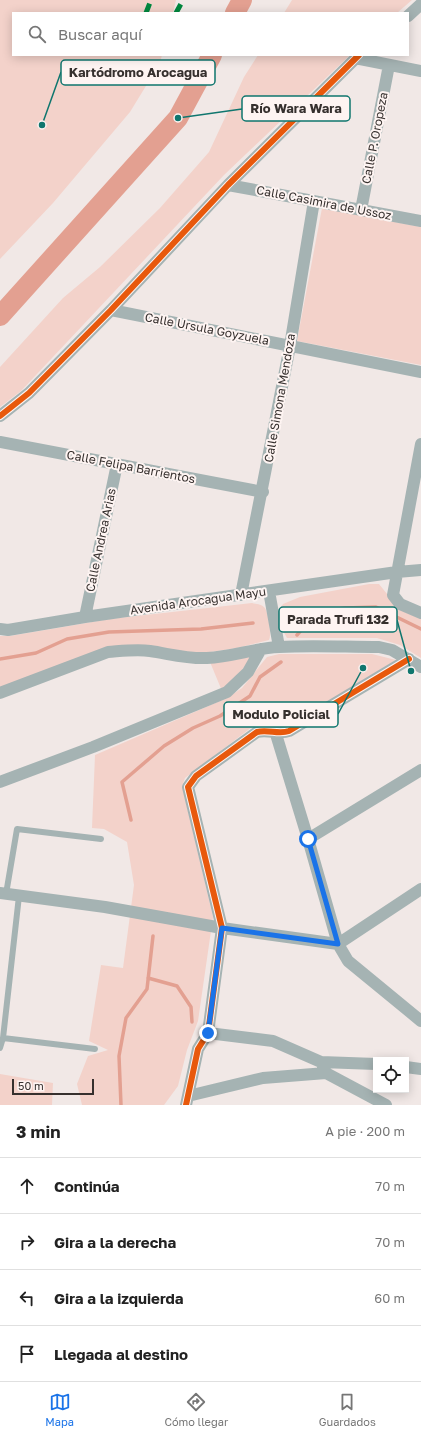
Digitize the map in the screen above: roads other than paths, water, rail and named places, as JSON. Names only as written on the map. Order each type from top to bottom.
[{"type":"street","points":[[409,15],[421,4]]},
{"type":"street","points":[[0,416],[28,393],[111,310],[228,185],[357,57],[421,72]]},
{"type":"street","name":"Calle P. Oropeza","points":[[361,210],[389,65]]},
{"type":"street","name":"Calle Casimira de Ussoz","points":[[228,185],[421,222]]},
{"type":"street","name":"Calle Simona Mendoza","points":[[241,595],[263,492],[290,346],[314,201]]},
{"type":"street","name":"Calle Ursula Goyzuela","points":[[111,310],[421,372]]},
{"type":"street","name":"Calle Felipa Barrientos","points":[[0,442],[263,492]]},
{"type":"street","points":[[421,444],[393,595],[400,604],[421,613]]},
{"type":"street","name":"Calle Andrea Arias","points":[[85,617],[117,464]]},
{"type":"street","name":"Avenida Arocagua Mayu","points":[[0,629],[8,630],[85,617],[397,572],[421,570]]},
{"type":"street","points":[[269,591],[279,647]]},
{"type":"street","points":[[0,693],[108,652],[150,651],[174,657],[206,658],[229,656],[261,649],[279,647],[379,647],[392,650],[421,666]]},
{"type":"street","points":[[0,782],[93,747],[227,692],[248,672],[261,649]]},
{"type":"street","points":[[373,1064],[323,1067],[262,1078],[187,1100],[198,1050],[208,1033],[222,928],[188,787],[196,776],[257,732],[275,731],[284,733],[289,731],[409,659]]},
{"type":"street","points":[[275,731],[338,944],[348,961],[421,1021]]},
{"type":"street","points":[[308,839],[421,770]]},
{"type":"street","points":[[3,894],[112,908],[222,928],[338,944],[418,894]]},
{"type":"street","points":[[208,1033],[273,1041],[323,1067],[386,1105]]},
{"type":"street","points":[[409,1067],[421,1069]]},
{"type":"lane","points":[[3,894],[17,829],[101,839]]},
{"type":"lane","points":[[0,1048],[3,1038],[19,896]]},
{"type":"lane","points":[[3,1038],[95,1049]]},
{"type":"waterway","points":[[236,12],[242,0]]},
{"type":"waterway","points":[[0,316],[178,118],[211,56]]},
{"type":"waterway","points":[[297,635],[308,622],[324,611],[345,608],[376,607],[421,629]]},
{"type":"waterway","points":[[287,616],[322,612]]},
{"type":"waterway","points":[[0,659],[36,653],[67,639],[109,632],[201,629],[253,623]]},
{"type":"waterway","points":[[131,820],[122,782],[164,746],[193,728],[220,716],[250,696],[260,677],[281,662]]},
{"type":"waterway","points":[[121,1105],[119,1056],[126,1018],[147,989],[153,936]]},
{"type":"waterway","points":[[148,978],[177,986],[191,1007],[192,1022]]},
{"type":"place","name":"Río Wara Wara","points":[[178,118]]},
{"type":"place","name":"Kartódromo Arocagua","points":[[42,125]]},
{"type":"place","name":"Modulo Policial","points":[[363,668]]},
{"type":"place","name":"Parada Trufi 132","points":[[411,671]]}]
